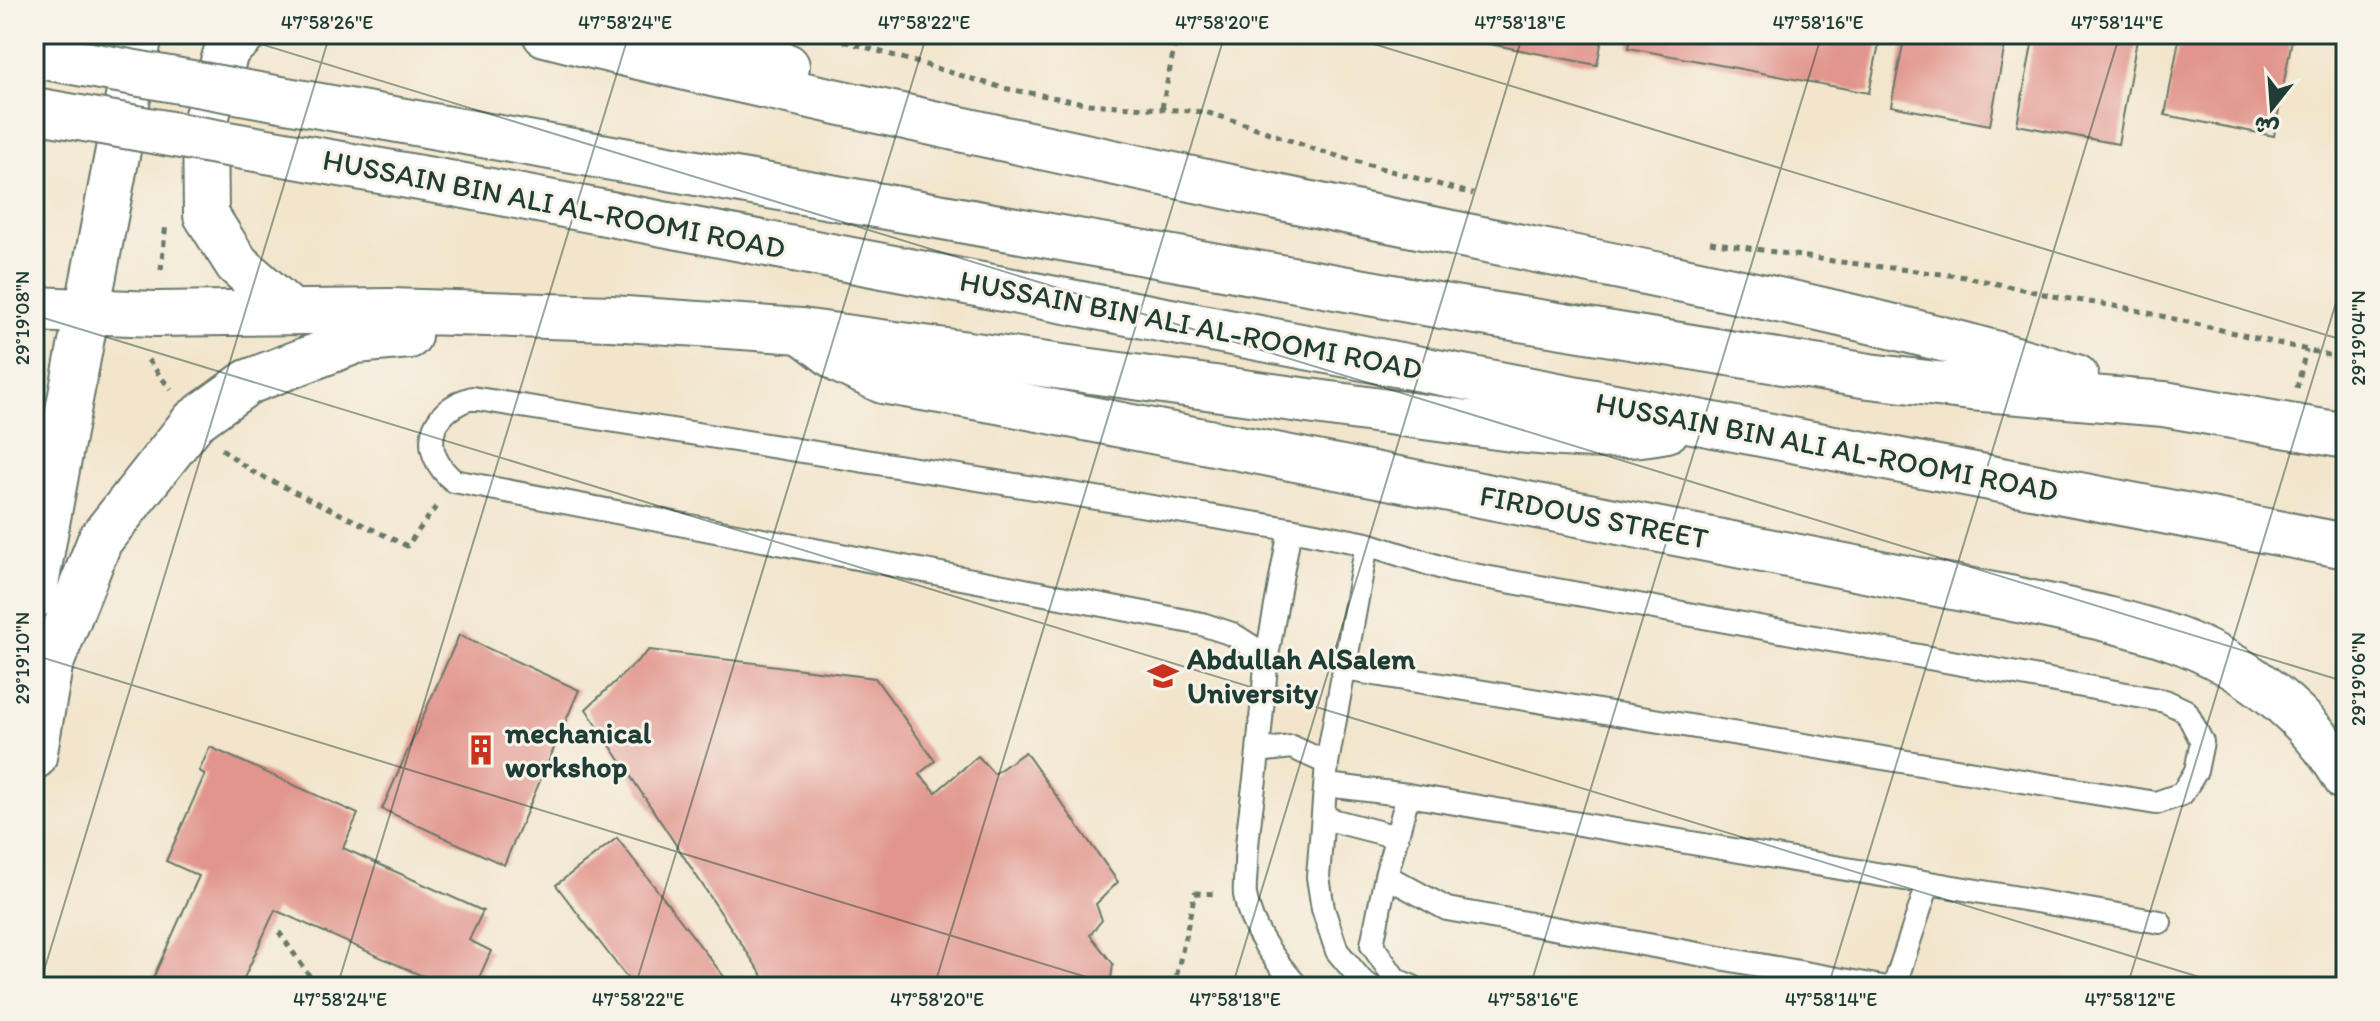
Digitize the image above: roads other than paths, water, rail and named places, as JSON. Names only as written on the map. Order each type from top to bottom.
[{"type":"main road","points":[[34,596],[140,34]]},
{"type":"main road","points":[[244,34],[227,49],[205,122],[206,215],[237,264],[290,311]]},
{"type":"main road","points":[[545,34],[990,136],[1759,294],[1962,345],[2164,404]]},
{"type":"main road","points":[[694,34],[990,136]]},
{"type":"main road","name":"HUSSAIN BIN ALI AL-ROOMI ROAD","points":[[34,55],[1443,306],[1839,371],[1971,388],[2164,404],[2346,436]]},
{"type":"main road","name":"HUSSAIN BIN ALI AL-ROOMI ROAD","points":[[34,110],[454,184],[2346,546]]},
{"type":"main road","points":[[34,309],[155,314],[390,311],[611,318],[801,331],[1565,435],[1612,436],[1659,432],[1705,422]]},
{"type":"main road","points":[[34,757],[50,666],[100,540],[194,421],[248,382],[356,341],[611,318]]},
{"type":"main road","name":"FIRDOUS STREET","points":[[801,331],[842,362],[883,381],[1993,595],[2070,611],[2175,639],[2216,657],[2254,680],[2289,708],[2320,741],[2346,779]]},
{"type":"lane","points":[[1267,656],[1232,634],[1202,624],[454,481],[437,463],[432,447],[433,429],[442,414],[455,403],[472,398],[1290,529],[1367,544],[1452,571],[2165,701],[2186,711],[2202,742],[2196,771],[2182,794],[2156,803],[1344,669]]},
{"type":"lane","points":[[1290,529],[1267,656],[1255,790],[1247,832],[1245,894],[1255,925],[1279,966],[1298,987]]},
{"type":"lane","points":[[1367,544],[1327,774],[1318,877],[1323,909],[1337,951],[1362,981],[1371,987]]},
{"type":"lane","points":[[1258,751],[1292,747],[1327,774],[1408,795],[2160,922]]},
{"type":"lane","points":[[1408,795],[1386,876],[1372,945],[1396,980],[1413,987]]},
{"type":"lane","points":[[1324,818],[1397,837]]},
{"type":"lane","points":[[1386,876],[1447,909],[1882,987]]},
{"type":"lane","points":[[1894,987],[1928,884]]},
{"type":"place","name":"Abdullah AlSalem University","points":[[1163,676]]},
{"type":"place","name":"mechanical workshop","points":[[481,750]]}]
